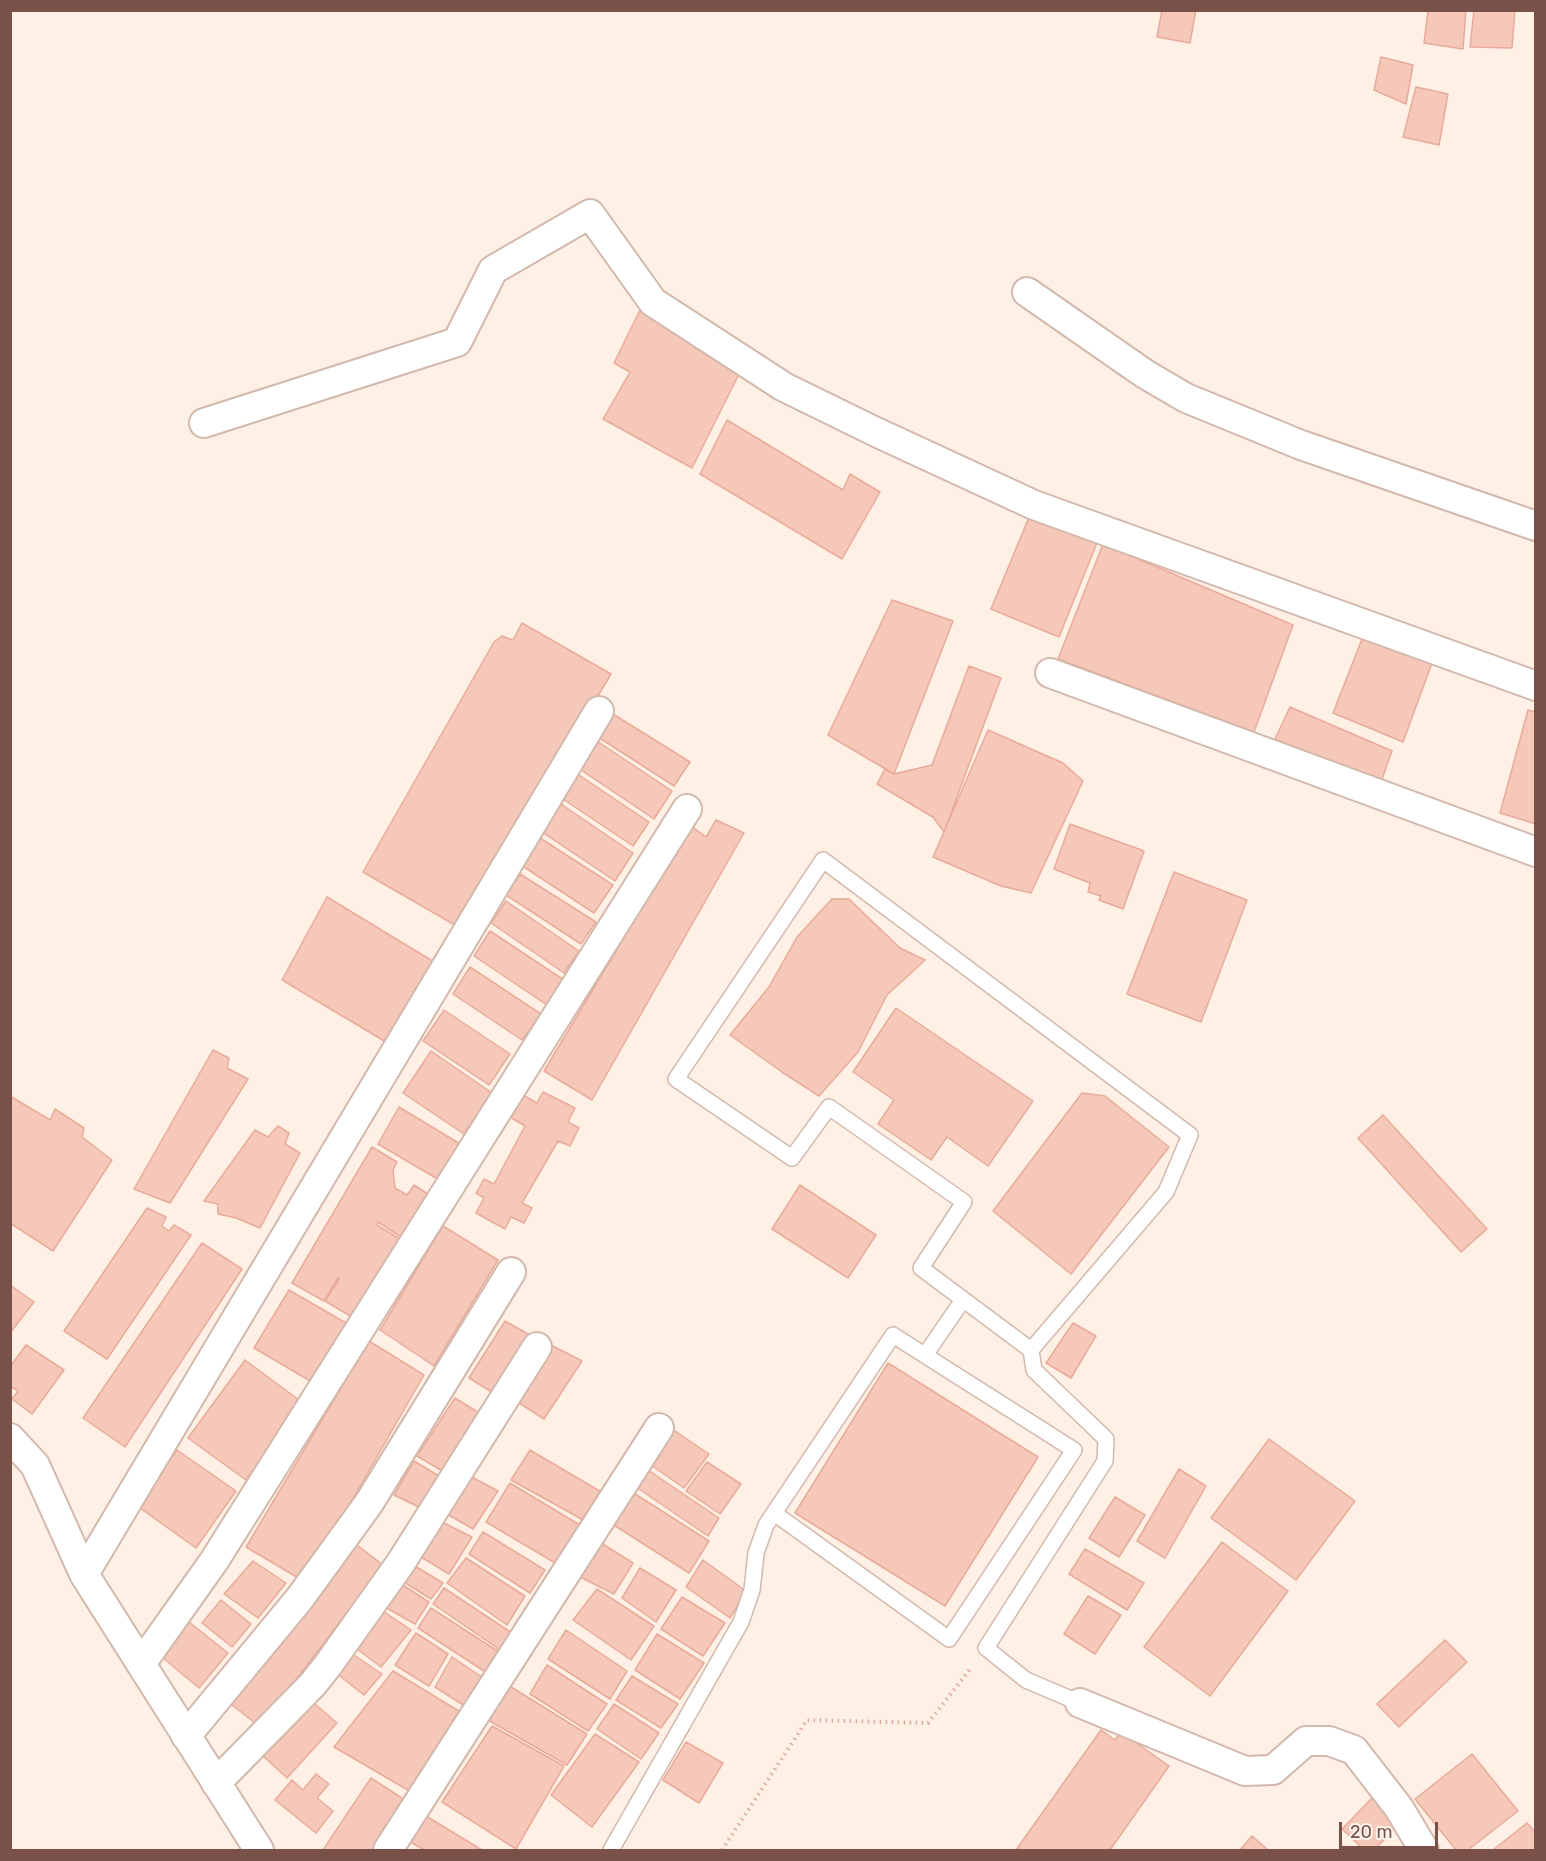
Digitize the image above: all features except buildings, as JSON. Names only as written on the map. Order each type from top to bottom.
[{"type":"street","points":[[204,423],[457,342],[493,270],[590,214],[653,302],[784,387],[1034,505],[1536,686]]},
{"type":"street","points":[[1027,292],[1145,374],[1186,398],[1301,445],[1536,526]]},
{"type":"street","points":[[1050,673],[1536,852]]},
{"type":"street","points":[[84,1574],[599,711]]},
{"type":"street","points":[[141,1664],[221,1550],[687,809]]},
{"type":"street","points":[[186,1736],[300,1598],[369,1503],[511,1272]]},
{"type":"street","points":[[216,1783],[313,1684],[328,1665],[400,1564],[537,1347]]},
{"type":"street","points":[[388,1851],[659,1428]]},
{"type":"street","points":[[10,1438],[36,1465],[84,1574],[258,1851]]},
{"type":"street","points":[[1080,1703],[1245,1771],[1273,1770],[1306,1741],[1329,1741],[1354,1750],[1399,1808],[1424,1851]]},
{"type":"lane","points":[[1031,1350],[1166,1191],[1190,1135],[823,860],[676,1079],[792,1158],[829,1107],[964,1202],[921,1268],[1031,1350],[1034,1370],[1106,1439],[1106,1461],[986,1648],[1026,1680],[1080,1703]]},
{"type":"lane","points":[[925,1355],[963,1300]]},
{"type":"lane","points":[[611,1851],[741,1622],[752,1590],[756,1553],[766,1525],[774,1513],[893,1335],[1074,1450],[949,1640],[774,1513]]},
{"type":"path","points":[[722,1851],[807,1720],[928,1723],[986,1648]]}]
